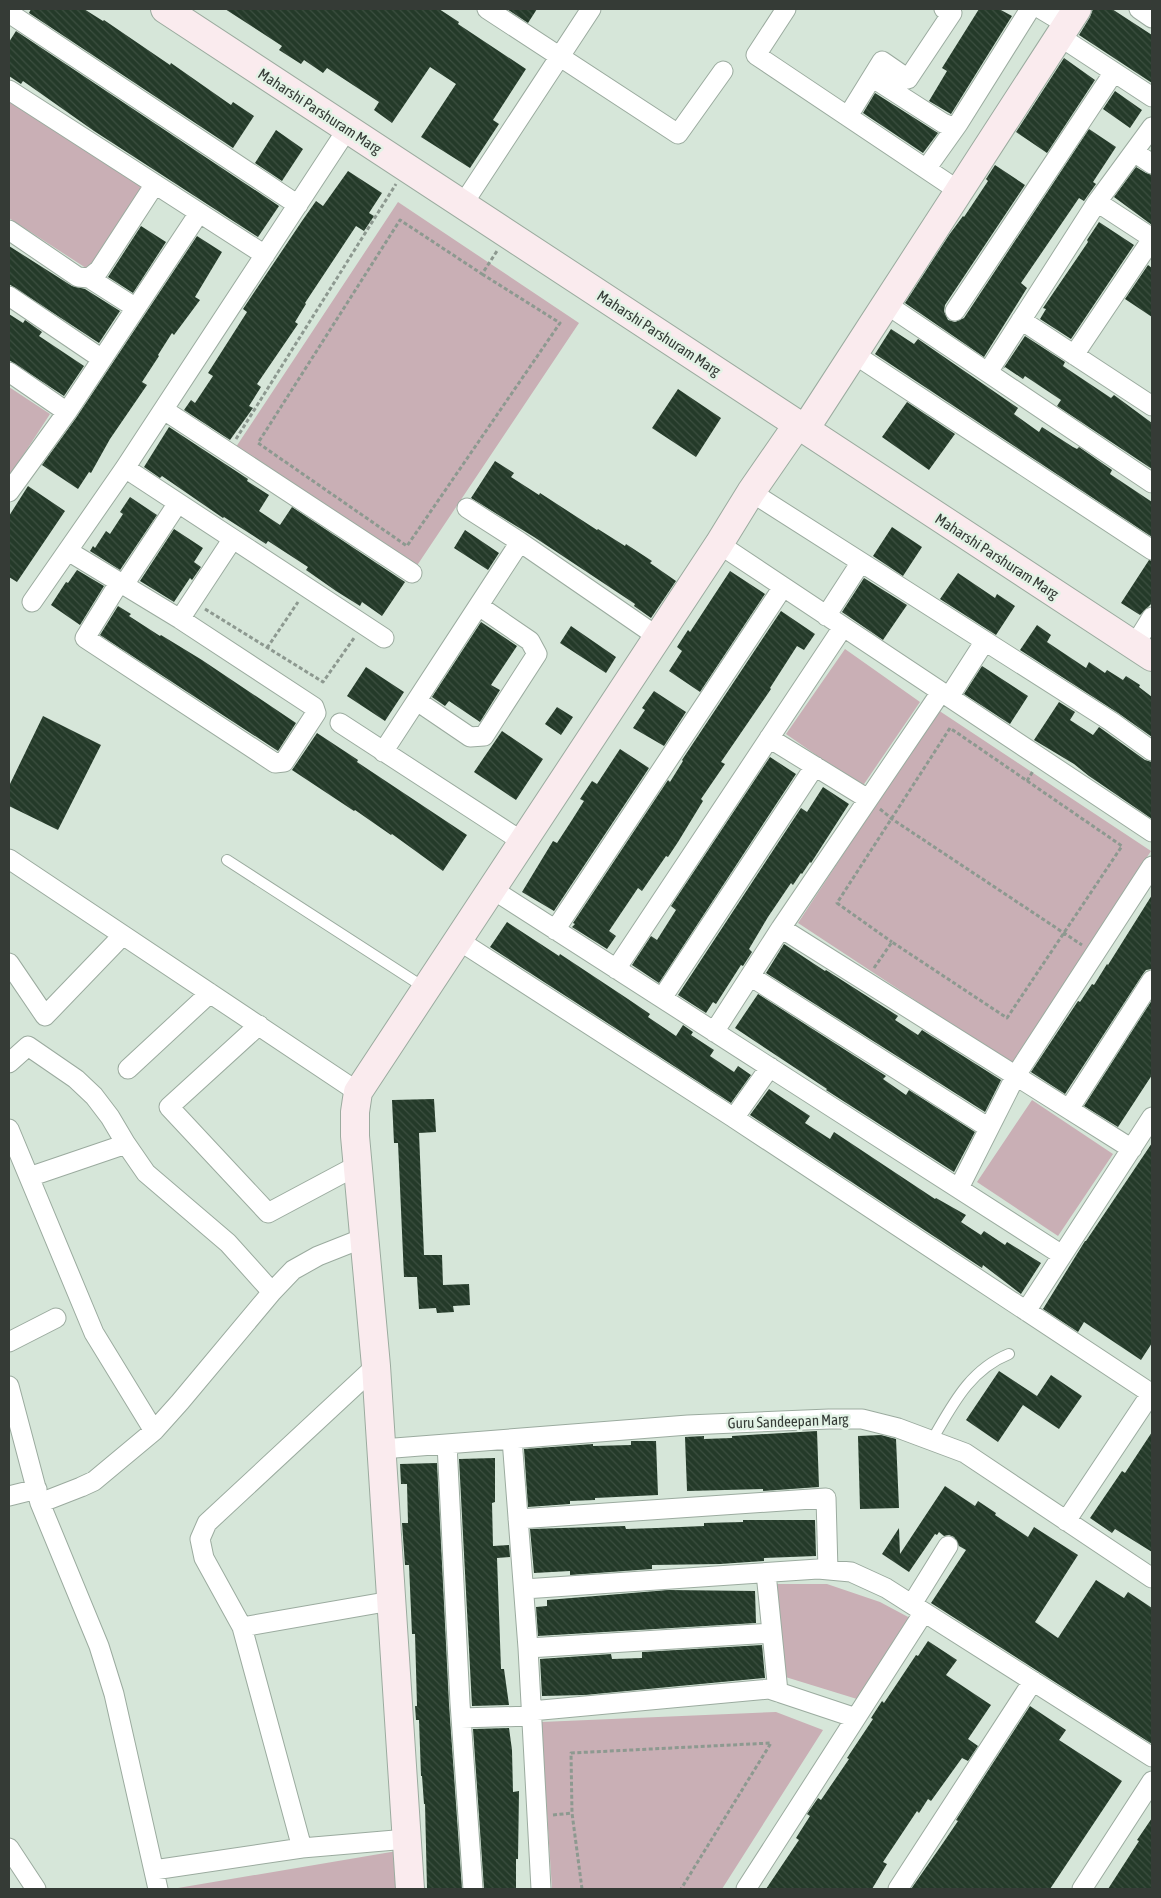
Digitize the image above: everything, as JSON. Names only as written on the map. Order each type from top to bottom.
[{"type":"street","name":"Maharshi Parshuram Marg","points":[[165,9],[1143,652]]},
{"type":"street","points":[[487,9],[678,134],[723,71]]},
{"type":"street","points":[[463,204],[592,9]]},
{"type":"street","points":[[786,9],[756,55],[959,191]]},
{"type":"street","points":[[848,116],[882,62],[908,80],[952,13],[944,9]]},
{"type":"street","points":[[926,169],[958,124],[1030,9]]},
{"type":"street","points":[[1041,9],[1067,23],[1114,72],[1152,97]]},
{"type":"street","points":[[11,21],[298,205]]},
{"type":"street","points":[[410,1889],[382,1449],[366,1237],[354,1112],[358,1092],[719,544],[751,492],[802,427],[854,354],[1067,23]]},
{"type":"street","points":[[954,311],[1114,72]]},
{"type":"street","points":[[873,78],[943,123],[950,126],[958,124]]},
{"type":"street","points":[[9,90],[265,255]]},
{"type":"street","points":[[988,372],[1097,202],[1152,127]]},
{"type":"street","points":[[32,602],[164,410],[348,128]]},
{"type":"street","points":[[1134,152],[1152,164]]},
{"type":"street","points":[[89,278],[99,270],[155,184]]},
{"type":"street","points":[[1074,355],[1152,238],[1097,202]]},
{"type":"street","points":[[9,492],[67,412],[199,212]]},
{"type":"street","points":[[9,230],[78,277],[89,278],[136,308]]},
{"type":"street","points":[[9,296],[102,359]]},
{"type":"street","points":[[886,304],[1152,483]]},
{"type":"street","points":[[1021,320],[1152,406]]},
{"type":"street","points":[[854,354],[1152,550]]},
{"type":"street","points":[[9,372],[67,412]]},
{"type":"street","points":[[164,410],[412,573]]},
{"type":"street","points":[[125,468],[384,638]]},
{"type":"street","points":[[751,492],[1112,722],[1152,751]]},
{"type":"street","points":[[68,551],[121,584],[180,619],[314,707],[316,713],[284,762],[275,763],[85,638],[121,584],[178,503]]},
{"type":"street","points":[[467,508],[658,637]]},
{"type":"street","points":[[180,619],[232,540]]},
{"type":"street","points":[[383,752],[520,542]]},
{"type":"street","points":[[719,544],[1152,832]]},
{"type":"street","points":[[826,616],[861,562]]},
{"type":"street","points":[[556,930],[783,586]]},
{"type":"street","points":[[417,701],[470,736],[484,736],[537,654],[530,641],[479,606]]},
{"type":"street","points":[[1143,652],[1152,617]]},
{"type":"street","points":[[616,969],[843,626]]},
{"type":"street","points":[[714,1032],[868,799],[985,642]]},
{"type":"street","points":[[340,723],[523,842]]},
{"type":"street","points":[[769,738],[868,799]]},
{"type":"street","points":[[662,998],[815,766]]},
{"type":"street","points":[[9,859],[358,1092]]},
{"type":"street","points":[[958,1188],[1016,1075],[1152,866]]},
{"type":"street","points":[[492,889],[1062,1255]]},
{"type":"street","points":[[781,928],[1132,1148]]},
{"type":"street","points":[[9,963],[45,1016],[123,935]]},
{"type":"street","points":[[458,940],[734,1118],[1152,1393],[1066,1521]]},
{"type":"street","points":[[750,976],[989,1128]]},
{"type":"street","points":[[1069,1109],[1152,980]]},
{"type":"street","points":[[128,1068],[210,993]]},
{"type":"street","points":[[258,1025],[169,1107],[268,1213],[358,1165]]},
{"type":"street","points":[[9,1063],[28,1046],[76,1079],[94,1096],[110,1117],[126,1144],[155,1182],[228,1243],[272,1292]]},
{"type":"street","points":[[734,1118],[770,1067]]},
{"type":"street","points":[[1026,1311],[1152,1117]]},
{"type":"street","points":[[9,1129],[20,1170],[94,1333],[154,1431]]},
{"type":"street","points":[[20,1170],[126,1144]]},
{"type":"street","points":[[9,1496],[39,1496],[82,1488],[94,1481],[154,1431],[272,1292],[293,1270],[318,1256],[366,1237]]},
{"type":"street","points":[[9,1342],[56,1318]]},
{"type":"street","points":[[302,1848],[242,1627],[204,1558],[200,1539],[207,1523],[376,1366]]},
{"type":"street","points":[[9,1386],[39,1496],[99,1646],[114,1694],[158,1889]]},
{"type":"street","name":"Guru Sandeepan Marg","points":[[382,1449],[688,1425],[829,1418],[862,1420],[898,1428],[965,1454],[1152,1578]]},
{"type":"street","points":[[512,1439],[528,1648],[541,1889]]},
{"type":"street","points":[[447,1444],[461,1718],[473,1889]]},
{"type":"street","points":[[518,1519],[826,1498],[828,1570]]},
{"type":"street","points":[[746,1889],[856,1718],[918,1608],[948,1546]]},
{"type":"street","points":[[524,1589],[818,1569],[851,1572],[886,1588],[1152,1757]]},
{"type":"street","points":[[766,1573],[778,1692]]},
{"type":"street","points":[[242,1627],[391,1601]]},
{"type":"street","points":[[528,1648],[772,1633]]},
{"type":"street","points":[[898,1889],[1033,1681]]},
{"type":"street","points":[[461,1718],[532,1713],[769,1689],[856,1718]]},
{"type":"street","points":[[1082,1889],[1152,1781]]},
{"type":"street","points":[[154,1870],[302,1848],[407,1839]]},
{"type":"street","points":[[9,1848],[17,1873],[36,1889]]},
{"type":"lane","points":[[227,860],[426,988]]},
{"type":"lane","points":[[932,1440],[966,1385],[995,1359],[1009,1354]]},
{"type":"path","points":[[228,452],[406,167]]},
{"type":"path","points":[[400,220],[482,274],[560,323],[407,546],[258,443],[400,220]]},
{"type":"path","points":[[482,274],[508,234]]},
{"type":"path","points":[[192,601],[322,682],[354,638]]},
{"type":"path","points":[[267,648],[298,602]]},
{"type":"path","points":[[950,728],[1122,846],[1063,934],[1007,1018],[892,942],[838,903],[950,728]]},
{"type":"path","points":[[892,819],[1063,934]]},
{"type":"path","points":[[865,980],[892,942]]},
{"type":"path","points":[[582,1889],[572,1813],[571,1753],[771,1743],[681,1889]]},
{"type":"shaded area","points":[[9,100],[143,187],[89,270],[9,218]]},
{"type":"shaded area","points":[[398,202],[579,323],[412,573],[232,453]]},
{"type":"shaded area","points":[[9,387],[50,414],[9,477]]},
{"type":"shaded area","points":[[845,649],[920,702],[862,787],[786,734]]},
{"type":"shaded area","points":[[938,710],[1151,851],[1012,1064],[798,923]]},
{"type":"shaded area","points":[[1032,1100],[1113,1154],[1058,1236],[977,1182]]},
{"type":"shaded area","points":[[772,1584],[827,1584],[880,1602],[910,1618],[857,1699],[779,1675]]},
{"type":"shaded area","points":[[776,1712],[823,1730],[722,1889],[552,1889],[541,1722]]},
{"type":"shaded area","points":[[397,1851],[398,1889],[172,1889]]},
{"type":"building","points":[[31,9],[84,9],[104,20],[170,65],[171,63],[231,105],[233,102],[254,116],[233,148],[29,13]]},
{"type":"building","points":[[225,9],[439,9],[459,22],[458,24],[526,69],[493,120],[499,124],[470,168],[421,137],[456,84],[430,67],[392,123],[374,110],[379,102],[327,68],[323,73],[304,60],[301,64],[279,50],[282,46]]},
{"type":"building","points":[[507,9],[537,9],[528,23]]},
{"type":"building","points":[[979,9],[999,9],[1012,16],[951,114],[929,101],[947,71],[942,68]]},
{"type":"building","points":[[1093,9],[1112,9],[1152,35],[1152,83],[1079,35]]},
{"type":"building","points":[[16,31],[279,206],[258,237],[94,131],[23,81],[21,84],[9,76],[9,42]]},
{"type":"building","points":[[1064,58],[1095,80],[1047,153],[1016,132]]},
{"type":"building","points":[[1115,91],[1142,110],[1130,128],[1103,109]]},
{"type":"building","points":[[875,93],[938,133],[923,153],[863,113]]},
{"type":"building","points":[[1089,129],[1116,147],[1093,182],[1096,184],[1084,201],[1079,198],[1021,283],[1027,288],[984,357],[905,303],[949,235],[964,217],[988,181],[986,179],[995,165],[1025,185],[945,305],[944,311],[948,320],[955,322],[964,318]]},
{"type":"building","points":[[276,130],[303,149],[282,181],[255,163]]},
{"type":"building","points":[[1136,167],[1152,175],[1152,225],[1114,197]]},
{"type":"building","points":[[348,171],[382,193],[369,213],[374,216],[364,231],[356,226],[305,303],[295,322],[298,324],[257,384],[261,387],[249,406],[253,408],[230,440],[184,410],[191,400],[195,403],[213,376],[208,373],[247,312],[243,309],[302,221],[316,201],[323,206]]},
{"type":"building","points":[[1099,222],[1134,245],[1071,339],[1040,319],[1046,309],[1043,308],[1088,242],[1087,240]]},
{"type":"building","points":[[141,226],[166,242],[133,293],[108,277]]},
{"type":"building","points":[[197,236],[222,252],[195,297],[200,300],[174,335],[172,333],[142,382],[147,385],[110,439],[91,473],[89,472],[78,489],[42,465],[76,418]]},
{"type":"building","points":[[9,246],[72,286],[85,289],[120,311],[99,343],[9,284]]},
{"type":"building","points":[[1148,265],[1152,268],[1152,317],[1125,299]]},
{"type":"building","points":[[9,314],[23,323],[25,320],[42,332],[39,336],[84,366],[64,396],[9,360]]},
{"type":"building","points":[[891,329],[914,344],[918,339],[1018,408],[1014,414],[1039,432],[1042,427],[1073,447],[1077,449],[1079,447],[1112,470],[1110,474],[1152,502],[1152,537],[875,354]]},
{"type":"building","points":[[1025,336],[1065,362],[1063,366],[1111,398],[1114,395],[1152,423],[1152,469],[1057,406],[1061,400],[1025,376],[1023,379],[1005,367],[1003,369]]},
{"type":"building","points":[[678,389],[721,418],[696,457],[652,428]]},
{"type":"building","points":[[907,402],[955,434],[929,470],[882,437]]},
{"type":"building","points":[[169,427],[269,495],[259,511],[280,525],[292,507],[405,582],[382,616],[362,602],[360,606],[336,591],[306,570],[308,567],[268,541],[266,544],[223,518],[162,476],[160,478],[144,467]]},
{"type":"building","points":[[495,461],[514,473],[511,477],[539,495],[540,493],[597,530],[625,546],[626,544],[652,561],[650,563],[676,581],[651,618],[634,606],[635,604],[471,498]]},
{"type":"building","points":[[28,486],[65,511],[17,582],[9,577],[9,516]]},
{"type":"building","points":[[130,497],[157,515],[120,570],[90,551],[93,546],[95,548],[106,531],[110,534],[123,514],[120,512]]},
{"type":"building","points":[[892,527],[922,547],[903,576],[873,556]]},
{"type":"building","points":[[174,529],[203,548],[194,562],[201,567],[192,580],[190,578],[174,602],[140,581]]},
{"type":"building","points":[[465,530],[499,553],[488,570],[454,548]]},
{"type":"building","points":[[1149,560],[1152,561],[1152,603],[1140,615],[1121,603]]},
{"type":"building","points":[[77,570],[104,586],[80,625],[51,605],[66,582],[68,583]]},
{"type":"building","points":[[730,571],[765,594],[700,692],[669,671],[682,651],[677,647],[688,630],[690,632]]},
{"type":"building","points":[[958,573],[995,598],[997,594],[1015,606],[996,635],[940,599]]},
{"type":"building","points":[[864,578],[907,605],[883,640],[842,612]]},
{"type":"building","points":[[118,606],[131,614],[129,616],[202,660],[296,723],[278,751],[100,635]]},
{"type":"building","points":[[781,611],[815,634],[804,650],[797,646],[771,689],[721,762],[725,764],[701,799],[703,801],[678,842],[642,891],[638,888],[609,931],[616,936],[607,949],[572,927],[575,924],[573,923],[668,780],[670,782],[682,760]]},
{"type":"building","points":[[481,622],[517,646],[491,685],[500,690],[480,722],[449,701],[445,706],[432,697]]},
{"type":"building","points":[[1037,625],[1051,635],[1047,642],[1086,668],[1089,662],[1105,673],[1107,670],[1123,680],[1126,676],[1140,685],[1139,687],[1152,697],[1152,737],[1020,650]]},
{"type":"building","points":[[571,626],[616,657],[606,673],[560,643]]},
{"type":"building","points":[[982,666],[1028,696],[1010,724],[964,694]]},
{"type":"building","points":[[366,667],[404,692],[385,721],[347,696]]},
{"type":"building","points":[[654,691],[686,712],[664,746],[633,728],[645,710],[642,708]]},
{"type":"building","points":[[1059,702],[1075,712],[1070,720],[1093,735],[1099,727],[1145,760],[1152,762],[1152,819],[1074,764],[1034,740]]},
{"type":"building","points":[[557,707],[573,717],[561,735],[545,724]]},
{"type":"building","points":[[43,716],[101,745],[58,830],[9,806],[9,786]]},
{"type":"building","points":[[502,731],[543,759],[516,800],[474,772]]},
{"type":"building","points":[[317,733],[467,835],[443,871],[392,834],[292,770]]},
{"type":"building","points":[[620,749],[649,768],[554,911],[522,892],[553,841],[557,843],[584,801],[580,799],[592,781],[597,784]]},
{"type":"building","points":[[770,757],[796,774],[659,983],[632,965],[651,936],[657,940],[676,910],[671,906]]},
{"type":"building","points":[[823,787],[849,804],[811,863],[793,885],[791,883],[768,917],[749,949],[752,952],[743,966],[741,965],[716,1004],[713,1002],[706,1013],[678,995],[801,808],[807,812]]},
{"type":"building","points":[[1152,895],[1152,969],[1146,970],[1143,974],[1065,1094],[1031,1072],[1078,1001],[1080,1002],[1108,965]]},
{"type":"building","points":[[507,922],[628,999],[650,1014],[648,1017],[676,1036],[683,1025],[693,1032],[691,1035],[714,1050],[710,1056],[734,1072],[738,1066],[751,1075],[731,1103],[490,947]]},
{"type":"building","points":[[784,944],[898,1016],[895,1020],[918,1035],[922,1030],[1001,1080],[985,1112],[766,973]]},
{"type":"building","points":[[758,994],[886,1076],[883,1079],[906,1095],[909,1090],[975,1132],[954,1172],[826,1090],[735,1028]]},
{"type":"building","points":[[1152,1000],[1152,1075],[1118,1127],[1084,1106]]},
{"type":"building","points":[[769,1089],[810,1116],[805,1123],[830,1139],[834,1132],[935,1199],[966,1215],[961,1222],[981,1235],[984,1231],[1005,1245],[1007,1242],[1041,1263],[1021,1294],[983,1265],[982,1268],[750,1115]]},
{"type":"building","points":[[434,1099],[436,1132],[419,1133],[424,1255],[442,1255],[443,1285],[469,1284],[470,1305],[453,1306],[454,1312],[437,1313],[436,1308],[419,1309],[417,1277],[404,1277],[398,1143],[394,1143],[392,1100]]},
{"type":"building","points":[[1152,1143],[1152,1343],[1141,1360],[1084,1322],[1078,1332],[1043,1309],[1085,1241]]},
{"type":"building","points":[[999,1371],[1037,1396],[1051,1375],[1082,1396],[1059,1429],[1023,1405],[998,1442],[966,1420]]},
{"type":"building","points":[[817,1431],[819,1487],[763,1491],[763,1489],[687,1491],[685,1437],[704,1436],[704,1439],[732,1438],[732,1436]]},
{"type":"building","points":[[1152,1432],[1152,1552],[1115,1529],[1112,1533],[1090,1518],[1122,1471],[1125,1473]]},
{"type":"building","points":[[881,1435],[896,1439],[899,1508],[860,1509],[858,1436]]},
{"type":"building","points":[[631,1441],[656,1441],[658,1495],[595,1498],[595,1500],[570,1501],[570,1504],[528,1507],[524,1449],[593,1444],[593,1446],[631,1445]]},
{"type":"building","points":[[495,1458],[495,1502],[492,1503],[493,1546],[509,1545],[510,1557],[497,1558],[501,1669],[504,1669],[509,1705],[472,1706],[459,1459]]},
{"type":"building","points":[[437,1463],[449,1704],[462,1889],[427,1889],[425,1804],[421,1776],[419,1720],[416,1720],[415,1706],[417,1706],[415,1634],[412,1634],[409,1565],[405,1565],[402,1523],[408,1523],[407,1484],[401,1484],[400,1464]]},
{"type":"building","points":[[945,1486],[975,1506],[978,1501],[1028,1537],[1034,1527],[1078,1555],[1035,1622],[1058,1638],[1096,1580],[1124,1598],[1128,1592],[1152,1608],[1152,1744],[931,1603],[966,1550],[959,1546],[954,1537],[944,1536],[939,1532],[937,1535],[935,1534],[909,1572],[882,1554],[899,1528],[900,1554]]},
{"type":"building","points":[[743,1520],[815,1520],[816,1556],[764,1558],[764,1561],[720,1564],[652,1565],[652,1569],[570,1575],[570,1571],[534,1573],[530,1529],[625,1526],[626,1529],[657,1528],[704,1526],[704,1523],[743,1522]]},
{"type":"building","points":[[668,1590],[755,1591],[756,1623],[538,1636],[536,1607],[547,1606],[547,1600]]},
{"type":"building","points":[[928,1641],[957,1660],[946,1675],[991,1705],[968,1739],[978,1746],[968,1761],[962,1758],[931,1801],[928,1799],[919,1813],[917,1811],[883,1862],[887,1864],[872,1889],[766,1889],[799,1840],[796,1838],[810,1816],[807,1814],[818,1798],[821,1800],[849,1759],[847,1758],[873,1719],[871,1718],[882,1701],[884,1703],[916,1655],[918,1656]]},
{"type":"building","points":[[762,1645],[765,1678],[585,1695],[542,1696],[540,1659],[611,1654],[612,1659],[642,1658],[642,1652]]},
{"type":"building","points":[[1030,1706],[1066,1730],[1059,1740],[1122,1781],[1050,1889],[911,1889],[958,1821],[956,1820]]},
{"type":"building","points":[[509,1728],[512,1750],[513,1792],[519,1791],[516,1888],[484,1889],[473,1729]]},
{"type":"building","points":[[1152,1818],[1152,1889],[1108,1889],[1139,1841],[1137,1840]]}]
